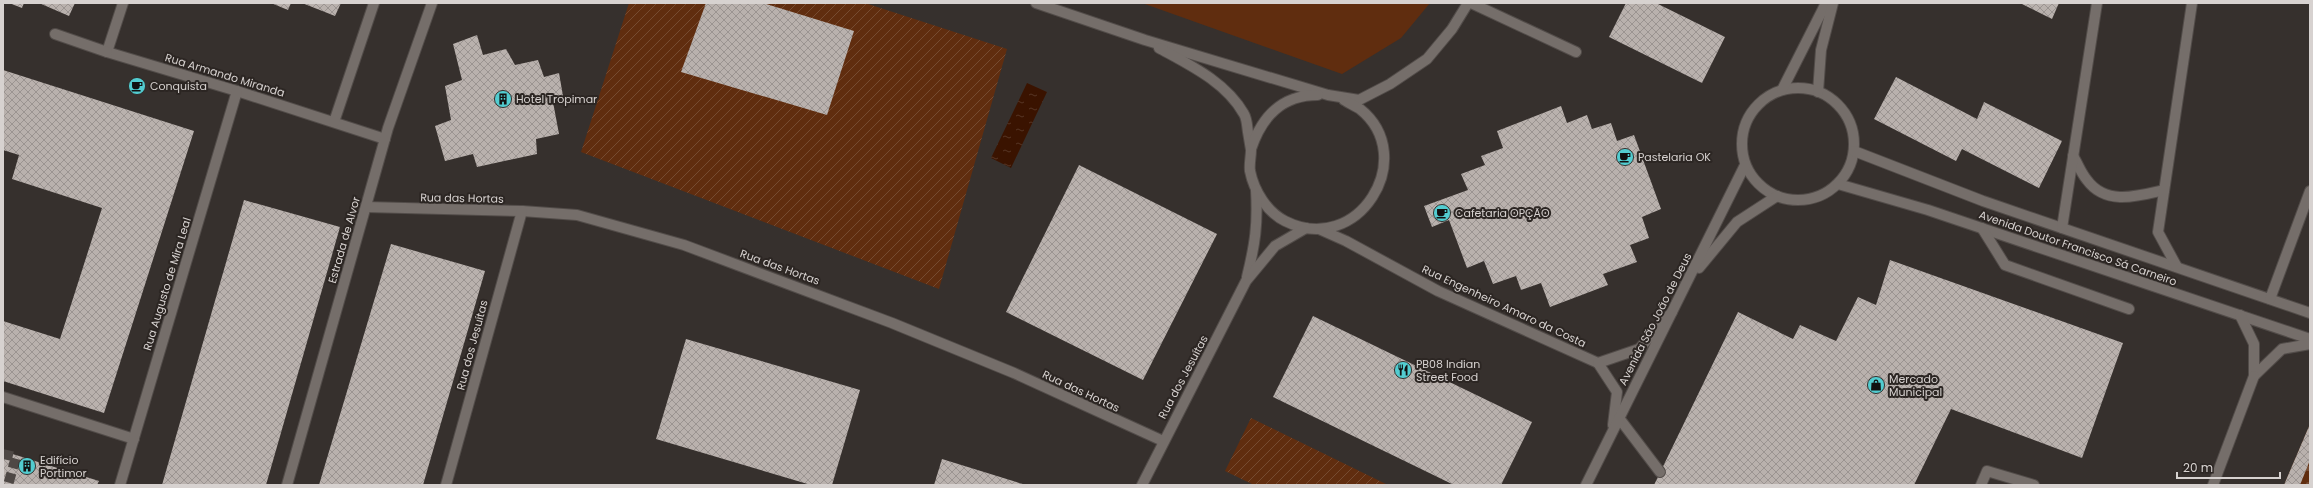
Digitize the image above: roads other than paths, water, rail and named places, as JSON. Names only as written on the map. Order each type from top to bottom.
[{"type":"street","points":[[107,52],[123,3]]},
{"type":"street","points":[[334,122],[374,3]]},
{"type":"street","name":"Estrada de Alvor","points":[[287,485],[385,139],[432,3]]},
{"type":"street","points":[[1036,3],[1145,40],[1328,95],[1359,100],[1390,84],[1427,59],[1452,29],[1470,3],[1576,52]]},
{"type":"street","points":[[1782,90],[1826,3]]},
{"type":"street","points":[[1818,92],[1821,50],[1833,3]]},
{"type":"street","points":[[2062,228],[2097,3]]},
{"type":"street","points":[[2177,267],[2158,232],[2192,3]]},
{"type":"street","name":"Rua Armando Miranda","points":[[55,34],[107,52],[237,91],[385,139]]},
{"type":"street","points":[[1145,40],[1209,76],[1230,96],[1245,115],[1251,150],[1250,170],[1256,190],[1258,221],[1256,241],[1246,281]]},
{"type":"street","points":[[1801,88],[1818,92],[1834,102],[1846,115],[1853,132],[1854,151],[1848,169],[1838,184],[1823,195],[1805,200],[1787,200],[1770,193],[1755,181],[1745,165],[1742,147],[1743,135],[1752,112],[1765,99],[1782,90],[1801,88]]},
{"type":"street","name":"Rua Augusto de Mira Leal","points":[[120,485],[237,91]]},
{"type":"street","points":[[1251,150],[1258,130],[1270,113],[1288,101],[1301,97],[1328,95]]},
{"type":"street","points":[[1256,190],[1268,208],[1285,221],[1306,228],[1319,229],[1342,224],[1361,212],[1376,194],[1383,172],[1383,149],[1375,127],[1360,110],[1340,98]]},
{"type":"street","name":"Avenida Doutor Francisco Sá Carneiro","points":[[1854,151],[1983,201],[2310,313]]},
{"type":"street","points":[[2073,156],[2087,181],[2105,194],[2123,198],[2164,190]]},
{"type":"street","name":"Avenida São João de Deus","points":[[1586,485],[1745,165]]},
{"type":"street","name":"Avenida Doutor Francisco Sá Carneiro","points":[[1838,184],[1982,228],[2310,339]]},
{"type":"street","points":[[2270,299],[2310,191]]},
{"type":"street","points":[[1687,282],[1737,222],[1777,196]]},
{"type":"street","name":"Rua das Hortas","points":[[366,207],[522,211],[577,215],[684,245],[736,263],[892,323],[1014,373],[1163,442]]},
{"type":"street","name":"Rua dos Jesuítas","points":[[446,485],[522,211]]},
{"type":"street","points":[[1246,281],[1275,246],[1306,228]]},
{"type":"street","points":[[1982,228],[2005,265],[2129,308]]},
{"type":"street","name":"Rua Engenheiro Amaro da Costa","points":[[1319,229],[1346,241],[1438,291],[1598,363]]},
{"type":"street","name":"Rua dos Jesuítas","points":[[1142,485],[1246,281]]},
{"type":"street","points":[[1612,432],[1617,392],[1598,363],[1639,349],[1672,312]]},
{"type":"street","points":[[2213,485],[2254,376],[2254,344],[2240,315]]},
{"type":"street","points":[[2254,376],[2282,349],[2310,344]]},
{"type":"street","points":[[3,397],[134,438]]},
{"type":"street","points":[[1619,418],[1660,472]]},
{"type":"street","points":[[1981,485],[1988,471],[2034,485]]},
{"type":"water","points":[[1027,83],[1047,92],[1011,168],[991,158]]},
{"type":"tunnel","points":[[3,454],[16,457],[8,485]]},
{"type":"place","name":"Conquista","points":[[137,86]]},
{"type":"place","name":"Hotel Tropimar","points":[[503,99]]},
{"type":"place","name":"Pastelaria OK","points":[[1625,157]]},
{"type":"place","name":"Cafetaria OPÇÃO","points":[[1442,213]]},
{"type":"place","name":"PB08 Indian Street Food","points":[[1403,370]]},
{"type":"place","name":"Mercado Municipal","points":[[1876,385]]},
{"type":"place","name":"Edifício Portimor","points":[[27,466]]}]
